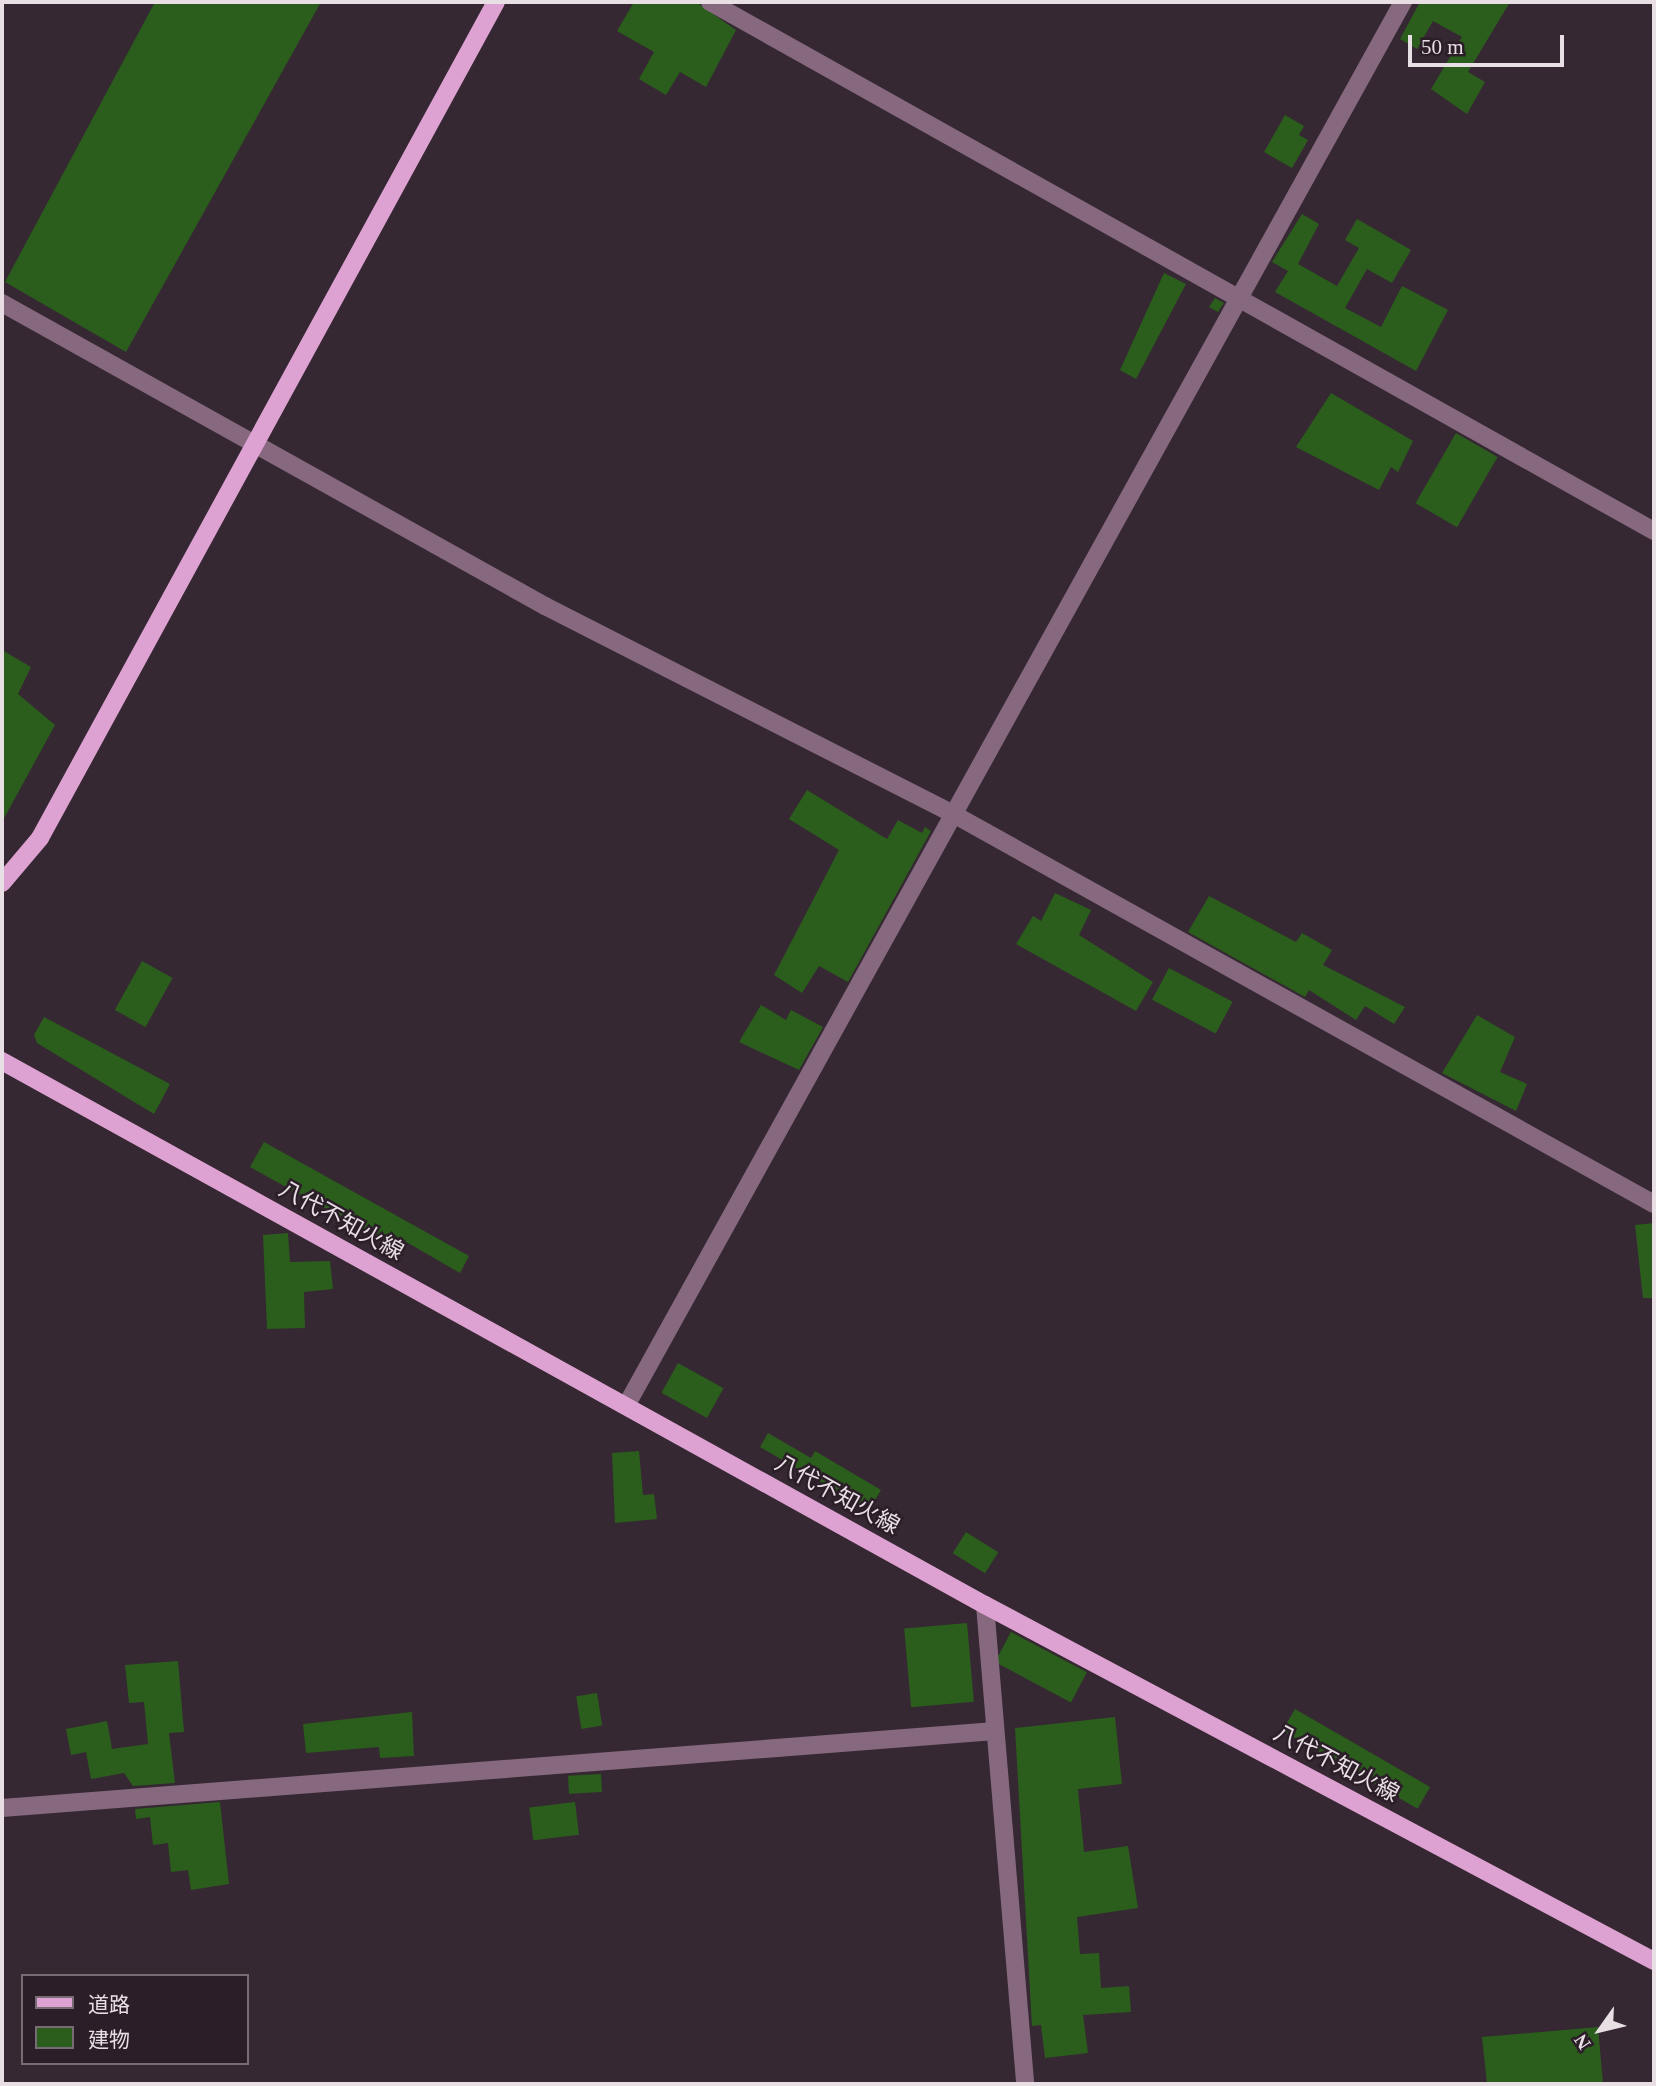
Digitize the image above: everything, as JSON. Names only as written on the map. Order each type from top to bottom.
[{"type":"main road","points":[[2,883],[40,838],[253,443],[496,2]]},
{"type":"main road","name":"八代不知火線","points":[[2,1061],[985,1605],[1654,1961]]},
{"type":"street","points":[[710,2],[1654,531]]},
{"type":"street","points":[[626,1406],[1403,2]]},
{"type":"street","points":[[2,303],[545,607],[955,815],[1654,1204]]},
{"type":"street","points":[[985,1605],[1025,2084]]},
{"type":"street","points":[[2,1808],[995,1731]]},
{"type":"building","points":[[155,2],[321,2],[126,352],[5,282]]},
{"type":"building","points":[[634,2],[696,2],[736,30],[706,87],[680,72],[666,95],[639,79],[654,52],[617,31]]},
{"type":"building","points":[[1420,2],[1510,2],[1468,72],[1485,82],[1467,114],[1431,89],[1462,37],[1433,21],[1417,49],[1400,39]]},
{"type":"building","points":[[1285,115],[1304,126],[1299,135],[1308,140],[1292,168],[1264,152]]},
{"type":"building","points":[[1302,214],[1319,224],[1298,264],[1337,286],[1359,248],[1345,240],[1357,219],[1411,250],[1392,283],[1367,269],[1345,308],[1381,327],[1402,286],[1448,310],[1416,371],[1275,292],[1288,271],[1272,262]]},
{"type":"building","points":[[1164,273],[1186,284],[1136,379],[1120,370]]},
{"type":"building","points":[[1215,298],[1224,303],[1218,312],[1209,307]]},
{"type":"building","points":[[1331,393],[1413,441],[1398,472],[1391,467],[1379,490],[1296,447]]},
{"type":"building","points":[[1456,433],[1498,457],[1457,527],[1416,503]]},
{"type":"building","points":[[2,650],[31,667],[18,694],[55,725],[2,822]]},
{"type":"building","points":[[807,790],[887,839],[898,820],[922,833],[925,827],[931,831],[848,982],[819,966],[802,993],[774,975],[839,850],[789,819]]},
{"type":"building","points":[[1055,893],[1091,910],[1079,935],[1153,982],[1136,1011],[1016,944],[1033,916],[1041,921]]},
{"type":"building","points":[[1209,896],[1296,942],[1302,933],[1332,950],[1323,965],[1405,1007],[1394,1024],[1365,1006],[1356,1020],[1309,990],[1305,997],[1188,932]]},
{"type":"building","points":[[142,961],[173,978],[145,1027],[115,1010]]},
{"type":"building","points":[[1169,968],[1233,1002],[1216,1034],[1152,1000]]},
{"type":"building","points":[[761,1005],[786,1020],[791,1010],[823,1027],[799,1070],[739,1042]]},
{"type":"building","points":[[1477,1015],[1515,1037],[1500,1072],[1527,1084],[1516,1111],[1442,1073]]},
{"type":"building","points":[[44,1017],[170,1084],[154,1114],[37,1043],[34,1035]]},
{"type":"building","points":[[264,1142],[469,1256],[460,1273],[396,1236],[391,1245],[250,1167]]},
{"type":"building","points":[[1654,1223],[1654,1298],[1643,1298],[1635,1225]]},
{"type":"building","points":[[288,1233],[290,1262],[330,1261],[333,1289],[304,1292],[305,1328],[267,1329],[263,1235]]},
{"type":"building","points":[[678,1363],[723,1388],[707,1418],[662,1393]]},
{"type":"building","points":[[768,1433],[811,1458],[815,1451],[881,1490],[869,1510],[760,1447]]},
{"type":"building","points":[[639,1451],[643,1495],[654,1494],[657,1519],[615,1523],[612,1453]]},
{"type":"building","points":[[966,1532],[998,1552],[985,1573],[953,1553]]},
{"type":"building","points":[[967,1623],[974,1702],[911,1707],[904,1628]]},
{"type":"building","points":[[1011,1632],[1087,1672],[1071,1702],[995,1662]]},
{"type":"building","points":[[178,1661],[184,1732],[169,1733],[175,1783],[133,1786],[124,1773],[91,1779],[86,1752],[71,1755],[66,1729],[107,1721],[112,1749],[148,1744],[144,1702],[129,1703],[125,1665]]},
{"type":"building","points":[[597,1693],[602,1726],[581,1729],[576,1696]]},
{"type":"building","points":[[1295,1709],[1430,1787],[1418,1809],[1282,1731]]},
{"type":"building","points":[[412,1712],[414,1756],[380,1758],[379,1747],[306,1753],[303,1724]]},
{"type":"building","points":[[1115,1717],[1122,1784],[1078,1789],[1084,1852],[1128,1846],[1138,1908],[1077,1917],[1080,1954],[1099,1953],[1101,1988],[1129,1986],[1131,2012],[1083,2015],[1088,2053],[1045,2058],[1041,2025],[1032,2026],[1015,1728]]},
{"type":"building","points":[[601,1774],[602,1792],[569,1794],[568,1776]]},
{"type":"building","points":[[220,1802],[229,1884],[191,1890],[188,1870],[171,1872],[168,1843],[153,1845],[150,1817],[136,1819],[135,1809]]},
{"type":"building","points":[[575,1802],[579,1835],[533,1840],[529,1808]]},
{"type":"building","points":[[1598,2027],[1603,2084],[1487,2084],[1482,2037]]}]
